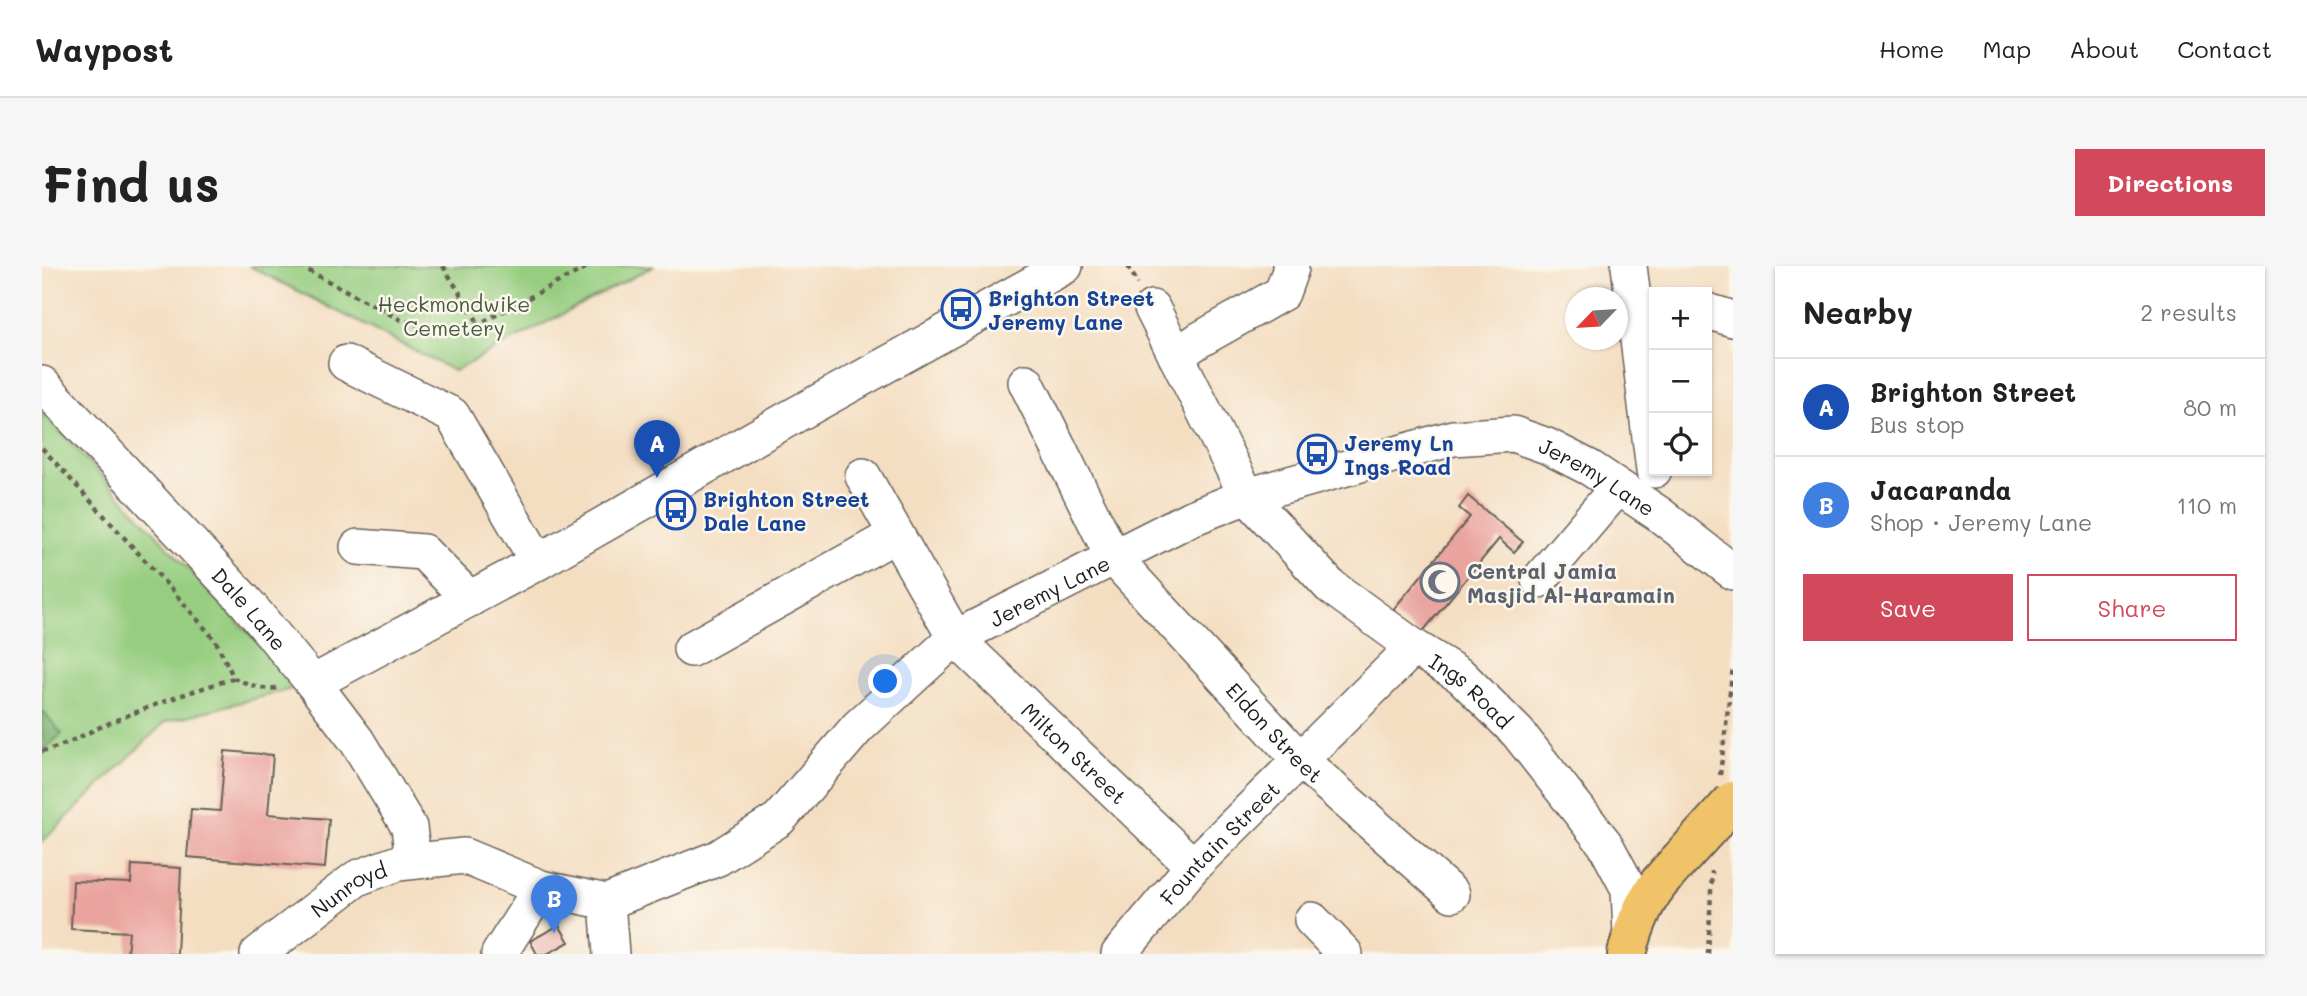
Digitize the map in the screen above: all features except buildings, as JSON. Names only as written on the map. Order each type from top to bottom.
[{"type":"main road","points":[[1629,944],[1651,890],[1733,801]]},
{"type":"street","points":[[309,679],[538,562],[1065,266]]},
{"type":"street","points":[[1176,356],[1282,293],[1292,268],[1290,266]]},
{"type":"street","points":[[1639,281],[1649,413]]},
{"type":"street","name":"Ings Road","points":[[1152,308],[1247,496],[1329,586],[1414,647],[1461,676],[1518,733],[1605,844],[1629,888],[1629,944]]},
{"type":"street","points":[[1712,312],[1733,319]]},
{"type":"street","points":[[346,363],[452,415],[538,562]]},
{"type":"street","name":"Eldon Street","points":[[1026,382],[1113,557],[1300,759],[1452,894]]},
{"type":"street","name":"Dale Lane","points":[[42,384],[246,602],[309,679],[357,741],[409,827],[412,861]]},
{"type":"street","name":"Jeremy Lane","points":[[607,902],[718,858],[779,819],[858,727],[955,638],[1189,519],[1247,496],[1453,438],[1513,434],[1547,446],[1590,468],[1659,514],[1726,566]]},
{"type":"street","name":"Milton Street","points":[[863,476],[955,638],[1193,866]]},
{"type":"street","points":[[1655,476],[1659,514]]},
{"type":"street","points":[[1539,580],[1618,487]]},
{"type":"street","points":[[691,649],[895,535]]},
{"type":"street","points":[[358,548],[423,552],[470,599]]},
{"type":"street","name":"Fountain Street","points":[[1119,954],[1193,866],[1414,647]]},
{"type":"street","points":[[412,861],[464,856],[541,888],[607,902],[611,954]]},
{"type":"street","name":"Nunroyd","points":[[258,954],[357,878],[398,863],[412,861]]},
{"type":"street","points":[[499,954],[541,888]]},
{"type":"street","points":[[1312,920],[1345,954]]},
{"type":"path","points":[[300,266],[401,320],[437,330],[479,324],[589,266]]},
{"type":"path","points":[[443,266],[479,324]]},
{"type":"path","points":[[42,448],[215,640],[234,678]]},
{"type":"path","points":[[42,751],[53,749],[109,722],[177,696],[234,678],[253,686],[275,689],[309,679]]},
{"type":"green space","name":"Heckmondwike Cemetery","points":[[249,266],[654,266],[454,371]]},
{"type":"green space","points":[[42,412],[299,687],[165,722],[42,842]]},
{"type":"green space","points":[[42,710],[62,734],[42,751]]},
{"type":"place","name":"Brighton Street Jeremy Lane","points":[[961,309]]},
{"type":"place","name":"Jeremy Ln Ings Road","points":[[1317,454]]},
{"type":"place","name":"Brighton Street","points":[[657,478]]},
{"type":"place","name":"Brighton Street Dale Lane","points":[[676,510]]},
{"type":"place","name":"Central Jamia Masjid Al-Haramain","points":[[1440,582]]},
{"type":"place","name":"Jacaranda","points":[[554,933]]}]
